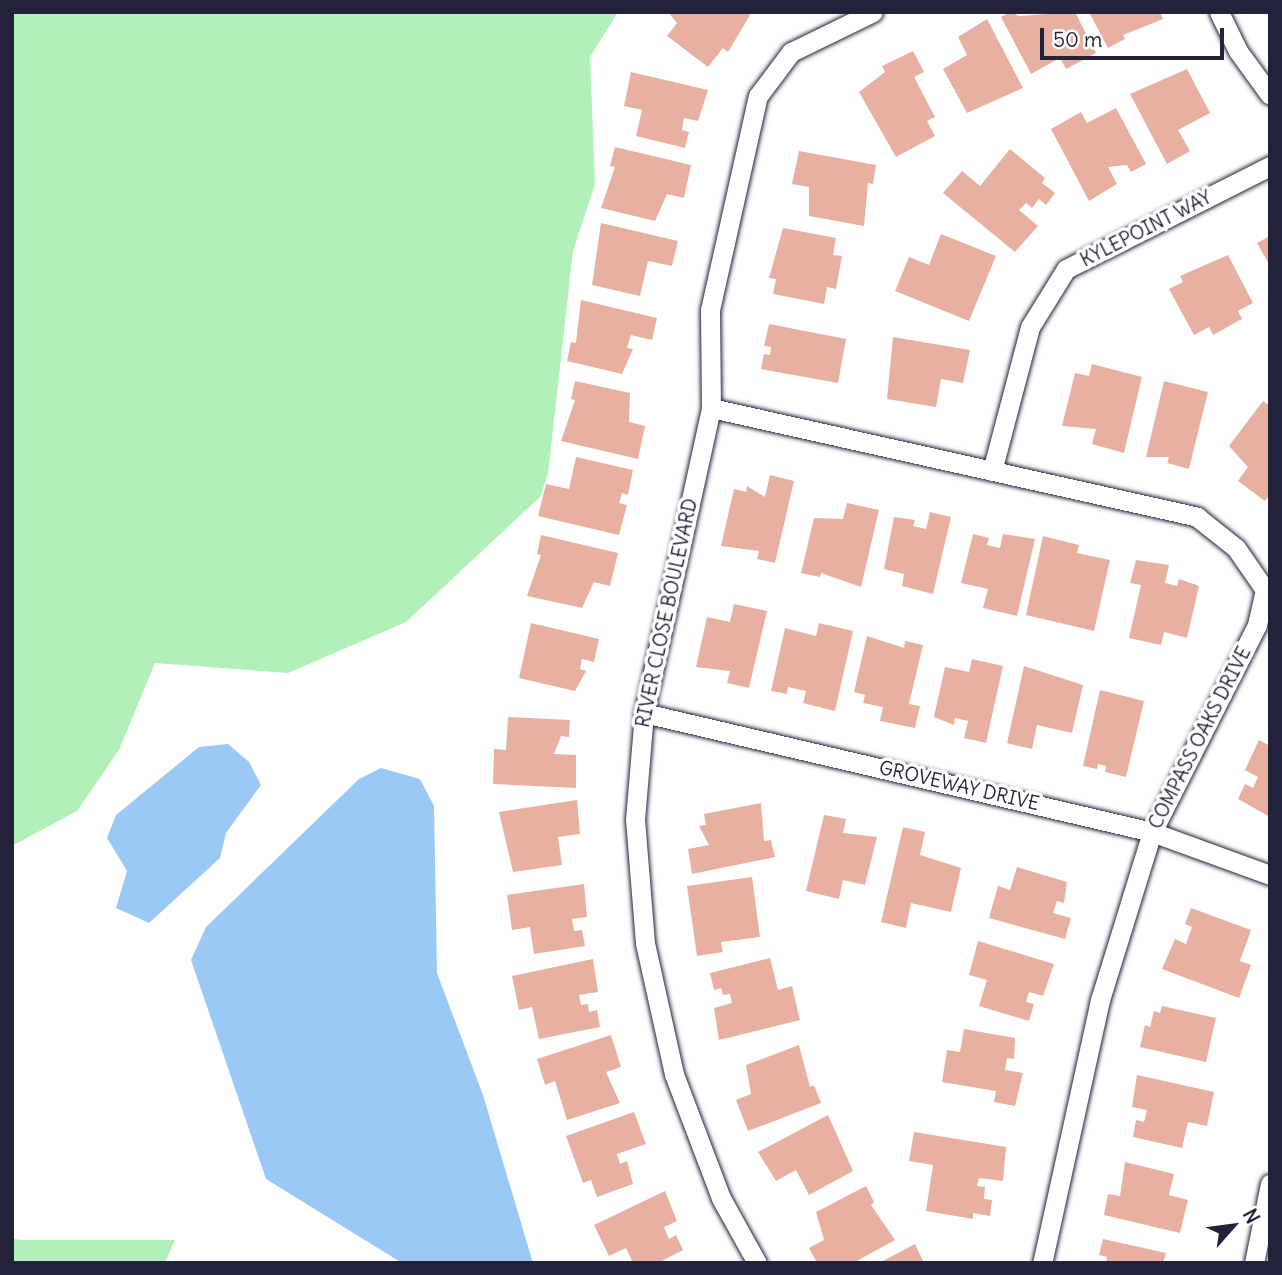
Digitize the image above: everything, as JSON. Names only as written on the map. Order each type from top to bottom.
[{"type":"street","name":"RIVER CLOSE BOULEVARD","points":[[757,1263],[721,1198],[674,1074],[645,943],[635,820],[644,713],[711,408],[710,310],[758,96],[791,52],[873,12]]},
{"type":"street","points":[[1219,12],[1238,51],[1270,95]]},
{"type":"street","name":"KYLEPOINT WAY","points":[[992,471],[1030,327],[1066,269],[1270,166]]},
{"type":"street","name":"COMPASS OAKS DRIVE","points":[[711,408],[1198,517],[1236,548],[1265,590],[1257,625],[1152,832],[1100,1000],[1042,1263]]},
{"type":"street","name":"GROVEWAY DRIVE","points":[[644,713],[1152,832],[1270,875]]},
{"type":"street","points":[[1254,1263],[1270,1184]]},
{"type":"green space","points":[[12,12],[618,12],[590,57],[595,184],[573,251],[548,474],[540,497],[406,622],[288,673],[155,663],[119,750],[77,811],[12,846]]},
{"type":"green space","points":[[12,1239],[175,1240],[165,1263],[12,1263]]},
{"type":"water","points":[[228,744],[249,762],[261,785],[226,833],[220,858],[149,923],[116,908],[127,871],[107,838],[116,815],[199,747]]},
{"type":"water","points":[[381,768],[420,779],[434,806],[437,973],[483,1095],[533,1263],[402,1263],[266,1179],[191,960],[206,927],[359,779]]},
{"type":"building","points":[[668,12],[747,12],[750,15],[728,52],[723,48],[708,67],[667,36],[677,23]]},
{"type":"building","points":[[1010,12],[1019,16],[1075,12],[1096,53],[1066,69],[1060,58],[1031,74],[1001,17]]},
{"type":"building","points":[[1089,12],[1160,12],[1163,19],[1123,35],[1125,39],[1108,48]]},
{"type":"building","points":[[987,19],[1023,88],[967,113],[943,69],[967,55],[958,37]]},
{"type":"building","points":[[913,51],[924,72],[914,77],[935,117],[927,121],[935,136],[896,157],[859,92],[885,72],[882,66]]},
{"type":"building","points":[[1187,69],[1210,113],[1178,130],[1190,151],[1167,164],[1130,94]]},
{"type":"building","points":[[631,72],[708,90],[698,121],[684,118],[682,130],[689,132],[685,148],[636,136],[642,110],[624,106]]},
{"type":"building","points":[[1116,108],[1146,164],[1131,172],[1127,165],[1108,167],[1117,184],[1089,201],[1051,129],[1081,112],[1087,123]]},
{"type":"building","points":[[615,147],[691,165],[684,198],[667,194],[655,221],[601,208],[615,167],[610,166]]},
{"type":"building","points":[[1010,149],[1045,178],[1042,183],[1055,193],[1046,205],[1039,199],[1032,208],[1026,203],[1019,210],[1038,226],[1015,252],[943,193],[962,171],[980,186]]},
{"type":"building","points":[[799,151],[876,165],[873,184],[868,183],[864,226],[809,216],[809,187],[792,184]]},
{"type":"building","points":[[601,223],[678,241],[672,266],[648,261],[640,296],[592,285]]},
{"type":"building","points":[[783,228],[836,238],[833,255],[842,256],[836,289],[827,287],[824,304],[773,294],[776,279],[769,278]]},
{"type":"building","points":[[941,234],[996,256],[969,321],[895,291],[909,257],[929,265]]},
{"type":"building","points":[[1270,236],[1270,266],[1257,243]]},
{"type":"building","points":[[1228,255],[1253,303],[1238,311],[1242,319],[1213,335],[1209,327],[1194,335],[1169,289],[1183,282],[1180,276]]},
{"type":"building","points":[[581,300],[657,318],[652,340],[631,335],[627,348],[633,349],[622,374],[567,361],[571,342],[576,343]]},
{"type":"building","points":[[769,324],[846,339],[838,383],[761,369],[764,354],[770,355],[771,347],[764,346]]},
{"type":"building","points":[[893,337],[970,350],[963,383],[941,379],[936,407],[887,399]]},
{"type":"building","points":[[1092,364],[1142,377],[1124,453],[1092,444],[1096,429],[1062,426],[1075,373],[1089,376]]},
{"type":"building","points":[[575,381],[630,393],[629,422],[645,426],[638,459],[561,441],[575,400],[571,399]]},
{"type":"building","points":[[1164,381],[1208,392],[1189,469],[1167,463],[1169,457],[1146,457]]},
{"type":"building","points":[[1263,401],[1270,406],[1270,495],[1265,501],[1238,481],[1248,467],[1229,446]]},
{"type":"building","points":[[576,457],[633,470],[628,495],[622,493],[619,503],[627,505],[619,535],[538,516],[546,484],[569,489]]},
{"type":"building","points":[[770,475],[794,481],[775,563],[757,559],[759,551],[721,546],[734,489],[746,492],[747,486],[765,497]]},
{"type":"building","points":[[847,503],[879,510],[861,587],[821,573],[820,577],[801,573],[814,518],[843,519]]},
{"type":"building","points":[[930,512],[951,517],[933,594],[902,586],[904,574],[884,569],[894,517],[915,520],[913,526],[926,529]]},
{"type":"building","points":[[973,534],[989,538],[987,545],[1000,548],[1003,534],[1035,539],[1017,616],[983,608],[988,589],[961,583]]},
{"type":"building","points":[[541,535],[618,553],[610,586],[594,582],[582,608],[527,596],[541,555],[537,554]]},
{"type":"building","points":[[1043,536],[1079,545],[1077,553],[1110,560],[1094,631],[1026,615]]},
{"type":"building","points":[[1136,560],[1169,565],[1165,583],[1177,586],[1179,579],[1199,586],[1187,638],[1164,632],[1161,645],[1129,638],[1141,585],[1130,583]]},
{"type":"building","points":[[734,604],[767,611],[749,688],[727,683],[730,671],[696,667],[707,617],[730,622]]},
{"type":"building","points":[[531,623],[599,639],[594,662],[582,659],[580,669],[586,671],[575,691],[519,678]]},
{"type":"building","points":[[819,623],[853,631],[835,711],[803,703],[806,691],[788,687],[787,694],[771,691],[785,628],[816,636]]},
{"type":"building","points":[[867,636],[904,648],[905,641],[923,645],[909,704],[920,706],[915,728],[880,721],[883,707],[863,703],[865,695],[854,692]]},
{"type":"building","points":[[972,659],[1003,666],[986,743],[964,738],[968,721],[955,718],[954,725],[934,717],[945,667],[969,672]]},
{"type":"building","points":[[1024,666],[1083,685],[1072,733],[1037,725],[1032,749],[1007,743]]},
{"type":"building","points":[[1100,690],[1144,701],[1126,777],[1105,772],[1106,766],[1098,764],[1097,769],[1083,766]]},
{"type":"building","points":[[508,717],[570,720],[569,737],[561,736],[554,754],[576,755],[576,788],[493,784],[494,749],[506,750]]},
{"type":"building","points":[[1259,740],[1270,746],[1270,817],[1238,799],[1245,784],[1253,788],[1258,777],[1245,770]]},
{"type":"building","points":[[577,800],[580,834],[558,837],[562,865],[513,872],[499,812]]},
{"type":"building","points":[[761,803],[764,841],[771,840],[775,857],[692,874],[688,849],[709,845],[699,826],[706,825],[704,814]]},
{"type":"building","points":[[824,815],[846,819],[843,833],[877,837],[865,885],[843,880],[839,899],[806,891]]},
{"type":"building","points":[[903,827],[925,832],[920,855],[961,868],[951,912],[911,903],[906,928],[881,922]]},
{"type":"building","points":[[1017,867],[1067,882],[1064,903],[1057,901],[1053,913],[1071,918],[1065,939],[989,918],[998,886],[1010,890]]},
{"type":"building","points":[[752,877],[760,937],[721,942],[723,952],[697,956],[687,886]]},
{"type":"building","points":[[584,884],[587,917],[572,919],[574,931],[582,930],[585,946],[534,954],[530,927],[512,930],[507,895]]},
{"type":"building","points":[[1191,908],[1251,930],[1240,961],[1251,965],[1239,998],[1162,969],[1175,939],[1186,944],[1192,927],[1185,924]]},
{"type":"building","points":[[978,941],[1054,964],[1043,996],[1029,992],[1026,1002],[1034,1004],[1029,1021],[979,1006],[987,980],[969,975]]},
{"type":"building","points":[[770,958],[778,990],[792,986],[800,1020],[719,1040],[714,1008],[732,1003],[730,994],[723,995],[721,988],[714,990],[710,973]]},
{"type":"building","points":[[593,959],[598,992],[579,995],[581,1005],[588,1004],[589,1012],[597,1010],[600,1027],[539,1039],[532,1007],[519,1010],[512,976]]},
{"type":"building","points":[[1162,1006],[1216,1018],[1206,1062],[1140,1047],[1145,1025],[1150,1027],[1154,1011],[1160,1013]]},
{"type":"building","points":[[964,1029],[1015,1038],[1014,1059],[1007,1058],[1005,1070],[1023,1073],[1015,1106],[994,1102],[996,1091],[942,1082],[947,1050],[960,1052]]},
{"type":"building","points":[[611,1035],[621,1067],[606,1072],[620,1103],[567,1120],[555,1081],[545,1085],[537,1059]]},
{"type":"building","points":[[799,1045],[810,1087],[814,1085],[821,1103],[748,1131],[736,1100],[751,1094],[746,1065]]},
{"type":"building","points":[[1137,1075],[1214,1092],[1207,1126],[1188,1122],[1182,1148],[1133,1137],[1136,1120],[1144,1122],[1147,1110],[1132,1107]]},
{"type":"building","points":[[634,1112],[646,1144],[617,1154],[620,1164],[627,1161],[633,1184],[597,1197],[591,1180],[583,1183],[566,1136]]},
{"type":"building","points":[[828,1115],[853,1171],[809,1195],[796,1170],[776,1181],[758,1152]]},
{"type":"building","points":[[914,1132],[1006,1147],[1003,1181],[979,1178],[977,1186],[985,1187],[984,1199],[992,1200],[990,1216],[973,1213],[973,1219],[926,1211],[933,1165],[909,1161]]},
{"type":"building","points":[[1125,1162],[1174,1174],[1169,1195],[1188,1200],[1180,1233],[1104,1215],[1108,1194],[1120,1196]]},
{"type":"building","points":[[866,1186],[874,1202],[871,1205],[895,1240],[853,1263],[817,1263],[809,1248],[824,1240],[816,1212]]},
{"type":"building","points":[[665,1191],[677,1221],[664,1227],[669,1239],[676,1235],[683,1250],[658,1263],[633,1263],[626,1248],[609,1256],[594,1225]]},
{"type":"building","points":[[1103,1239],[1166,1253],[1163,1263],[1106,1263],[1107,1257],[1099,1255]]},
{"type":"building","points":[[915,1244],[924,1263],[879,1263]]}]
